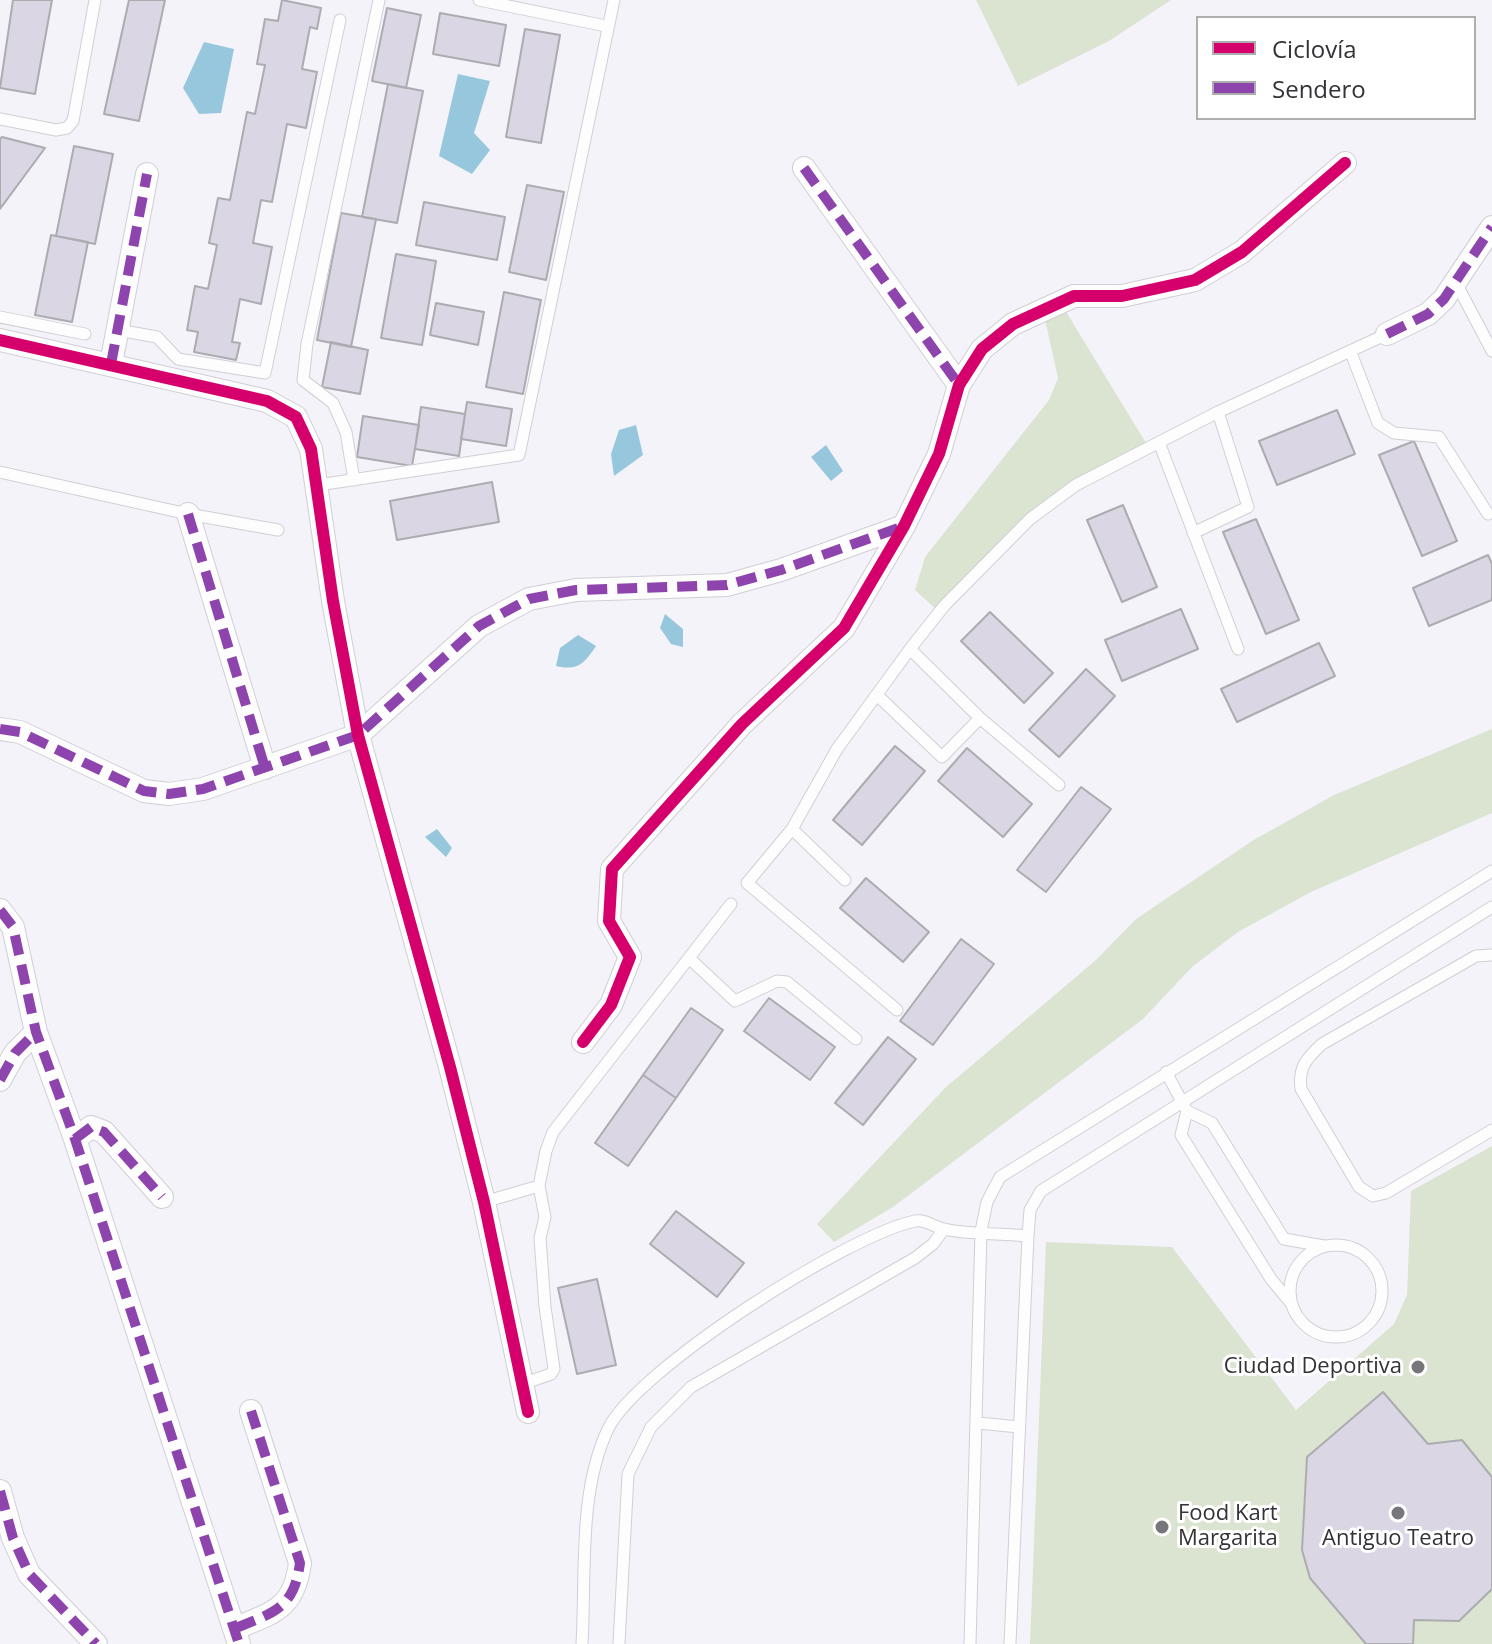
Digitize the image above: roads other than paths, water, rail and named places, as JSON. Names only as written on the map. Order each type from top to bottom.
[{"type":"street","points":[[583,1042],[611,1005],[630,957],[609,921],[612,869],[742,724],[844,628],[904,526],[939,454],[959,385],[982,349],[1013,324],[1074,296],[1122,296],[1195,280],[1242,252],[1345,163]]},
{"type":"street","points":[[804,168],[959,385]]},
{"type":"street","points":[[111,364],[147,174]]},
{"type":"street","points":[[1387,334],[1428,314],[1456,282],[1492,227]]},
{"type":"street","points":[[0,340],[267,401],[296,417],[311,449],[333,601],[358,735],[484,1202],[528,1412]]},
{"type":"street","points":[[188,514],[265,768]]},
{"type":"street","points":[[0,729],[20,732],[67,752],[144,791],[169,794],[203,789],[358,735],[479,626],[529,599],[576,590],[727,585],[781,570],[904,526]]},
{"type":"street","points":[[0,910],[13,927],[36,1032],[75,1139],[237,1636],[274,1613],[288,1600],[297,1586],[300,1563],[251,1411]]},
{"type":"street","points":[[0,1080],[15,1053],[36,1032]]},
{"type":"street","points":[[75,1139],[91,1127],[104,1132],[162,1197]]},
{"type":"street","points":[[0,1491],[13,1538],[29,1574],[96,1644]]},
{"type":"lane","points":[[0,119],[56,130],[67,128],[73,121],[95,0]]},
{"type":"lane","points":[[354,480],[346,432],[333,403],[303,380],[307,344],[379,0]]},
{"type":"lane","points":[[479,0],[606,26]]},
{"type":"lane","points":[[318,485],[519,455],[606,26],[614,0]]},
{"type":"lane","points":[[118,330],[157,337],[178,359],[265,373],[340,20]]},
{"type":"lane","points":[[1456,282],[1492,351]]},
{"type":"lane","points":[[0,330],[1,317],[85,334]]},
{"type":"lane","points":[[897,1010],[747,883],[792,829],[837,749],[944,606],[1030,519],[1076,485],[1160,445],[1218,412],[1387,334]]},
{"type":"lane","points":[[1351,353],[1378,423],[1394,433],[1439,437],[1488,514]]},
{"type":"lane","points":[[1193,533],[1248,507],[1218,412]]},
{"type":"lane","points":[[1160,445],[1238,649]]},
{"type":"lane","points":[[0,472],[188,514],[278,530]]},
{"type":"lane","points":[[910,649],[980,718],[1059,785]]},
{"type":"lane","points":[[878,696],[942,757],[980,718]]},
{"type":"lane","points":[[792,829],[845,880]]},
{"type":"lane","points":[[970,1644],[981,1231],[987,1202],[1000,1177],[1488,874],[1492,887]]},
{"type":"lane","points":[[522,1384],[551,1374],[554,1369],[545,1307],[540,1238],[545,1217],[539,1186],[553,1132],[731,904]]},
{"type":"lane","points":[[1010,1644],[1028,1236],[1030,1210],[1041,1191],[1185,1106],[1492,907]]},
{"type":"lane","points":[[1492,955],[1476,956],[1322,1044],[1307,1058],[1300,1081],[1301,1089],[1359,1187],[1373,1196],[1386,1193],[1492,1130]]},
{"type":"lane","points":[[689,958],[735,1001],[777,981],[787,982],[856,1039]]},
{"type":"lane","points":[[1166,1072],[1185,1106],[1212,1123],[1284,1239],[1351,1249],[1374,1264],[1381,1290],[1376,1316],[1363,1329],[1347,1337],[1328,1337],[1304,1325],[1271,1279],[1181,1135],[1185,1106]]},
{"type":"lane","points":[[484,1202],[539,1186]]},
{"type":"lane","points":[[582,1644],[590,1495],[596,1462],[618,1412],[638,1390],[713,1332],[809,1269],[890,1228],[920,1220],[944,1229],[1028,1236]]},
{"type":"lane","points":[[619,1644],[628,1474],[651,1427],[691,1387],[915,1258],[933,1244],[944,1229]]},
{"type":"lane","points":[[1290,1302],[1289,1284],[1295,1267],[1308,1254],[1324,1246]]},
{"type":"lane","points":[[978,1423],[1019,1427]]},
{"type":"water","points":[[204,42],[234,49],[221,113],[199,114],[183,88]]},
{"type":"water","points":[[458,74],[490,81],[474,133],[490,150],[472,174],[439,156]]},
{"type":"water","points":[[636,425],[643,455],[614,476],[611,454],[619,430]]},
{"type":"water","points":[[826,445],[843,471],[831,481],[811,457]]},
{"type":"water","points":[[665,614],[683,629],[683,647],[671,644],[660,628]]},
{"type":"water","points":[[578,635],[596,646],[592,652],[575,667],[556,666],[560,648]]},
{"type":"water","points":[[437,829],[452,848],[446,857],[425,837]]},
{"type":"place","name":"Ciudad Deportiva","points":[[1418,1367]]},
{"type":"place","name":"Antiguo Teatro","points":[[1398,1513]]},
{"type":"place","name":"Food Kart Margarita","points":[[1162,1527]]}]
